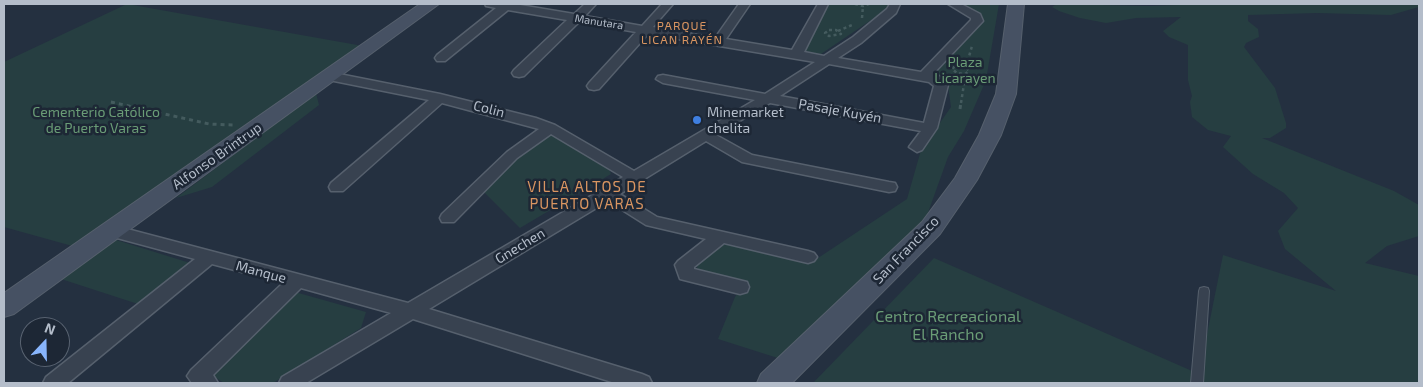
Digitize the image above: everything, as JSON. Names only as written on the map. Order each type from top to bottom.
[{"type":"main road","name":"Alfonso Brintrup","points":[[4,307],[431,4]]},
{"type":"main road","name":"San Francisco","points":[[772,383],[931,228],[965,180],[990,135],[1006,94],[1016,4]]},
{"type":"street","name":"Manutara","points":[[490,4],[507,5],[924,76]]},
{"type":"street","points":[[519,72],[591,4]]},
{"type":"street","points":[[594,86],[668,4]]},
{"type":"street","points":[[718,42],[745,4]]},
{"type":"street","points":[[796,55],[823,4]]},
{"type":"street","name":"Gnechen","points":[[289,383],[768,98],[864,34],[892,11],[895,4]]},
{"type":"street","points":[[917,147],[930,128],[941,85],[934,79],[924,76],[977,21],[976,16],[953,4]]},
{"type":"street","points":[[441,58],[507,5]]},
{"type":"street","name":"Colin","points":[[329,76],[498,111],[550,128],[635,178]]},
{"type":"street","name":"Pasaje Kuyén","points":[[663,79],[930,128]]},
{"type":"street","points":[[338,187],[440,98]]},
{"type":"street","points":[[448,218],[512,155],[550,128]]},
{"type":"street","points":[[706,136],[747,159],[889,187]]},
{"type":"street","points":[[609,194],[652,221],[808,257]]},
{"type":"street","name":"Manque","points":[[112,230],[296,282],[411,311],[642,383]]},
{"type":"street","points":[[719,238],[684,265],[686,274],[740,288]]},
{"type":"street","points":[[53,383],[208,258]]},
{"type":"street","points":[[208,383],[198,376],[296,282]]},
{"type":"lane","points":[[1197,383],[1204,291]]},
{"type":"path","points":[[855,4],[863,6],[869,4]]},
{"type":"path","points":[[862,21],[863,6]]},
{"type":"path","points":[[838,31],[841,34],[836,36],[829,36],[825,32],[829,30],[838,31],[854,24]]},
{"type":"path","points":[[960,66],[967,68],[968,72],[962,74],[954,72],[952,68],[960,66]]},
{"type":"path","points":[[960,109],[964,84],[962,74]]},
{"type":"path","points":[[111,102],[209,124],[229,124],[254,129]]},
{"type":"green space","name":"Cementerio Católico de Puerto Varas","points":[[127,4],[363,46],[76,247],[4,227],[4,62]]},
{"type":"green space","points":[[826,4],[889,5],[886,10],[821,54],[803,51]]},
{"type":"green space","name":"Plaza Licarayen","points":[[960,4],[999,4],[986,80],[964,131],[948,157],[925,221],[784,360],[718,339],[735,297],[738,293],[743,294],[748,282],[729,277],[725,279],[699,272],[696,265],[717,246],[729,244],[812,262],[907,199],[921,150],[951,107],[948,85],[932,71],[983,22],[982,15]]},
{"type":"green space","name":"Centro Recreacional El Rancho","points":[[1057,4],[1147,6],[1211,4],[1419,4],[1419,7],[1391,15],[1317,13],[1248,15],[1248,21],[1258,29],[1259,37],[1246,43],[1244,47],[1275,88],[1286,123],[1286,128],[1270,138],[1262,138],[1394,191],[1419,205],[1419,236],[1387,246],[1365,263],[1419,276],[1419,383],[813,383],[934,258],[1199,374],[1223,255],[1336,291],[1285,249],[1278,231],[1298,208],[1284,193],[1253,174],[1223,147],[1231,136],[1208,130],[1192,117],[1190,102],[1192,96],[1188,80],[1188,45],[1169,37],[1163,31],[1181,17],[1136,18],[1106,23],[1080,18],[1052,7]]},
{"type":"green space","points":[[316,93],[319,105],[212,187],[176,198]]},
{"type":"green space","name":"VILLA ALTOS DE PUERTO VARAS","points":[[547,135],[557,137],[608,167],[611,174],[520,228],[483,191],[517,156]]},
{"type":"green space","points":[[113,239],[190,263],[138,304],[58,278]]},
{"type":"green space","points":[[295,292],[366,312],[361,328],[273,383],[224,383],[207,372]]},
{"type":"place","name":"Minemarket chelita","points":[[697,120]]},
{"type":"district","name":"PARQUE LICAN RAYÉN","points":[[682,33]]},
{"type":"district","name":"VILLA ALTOS DE PUERTO VARAS","points":[[587,196]]}]
